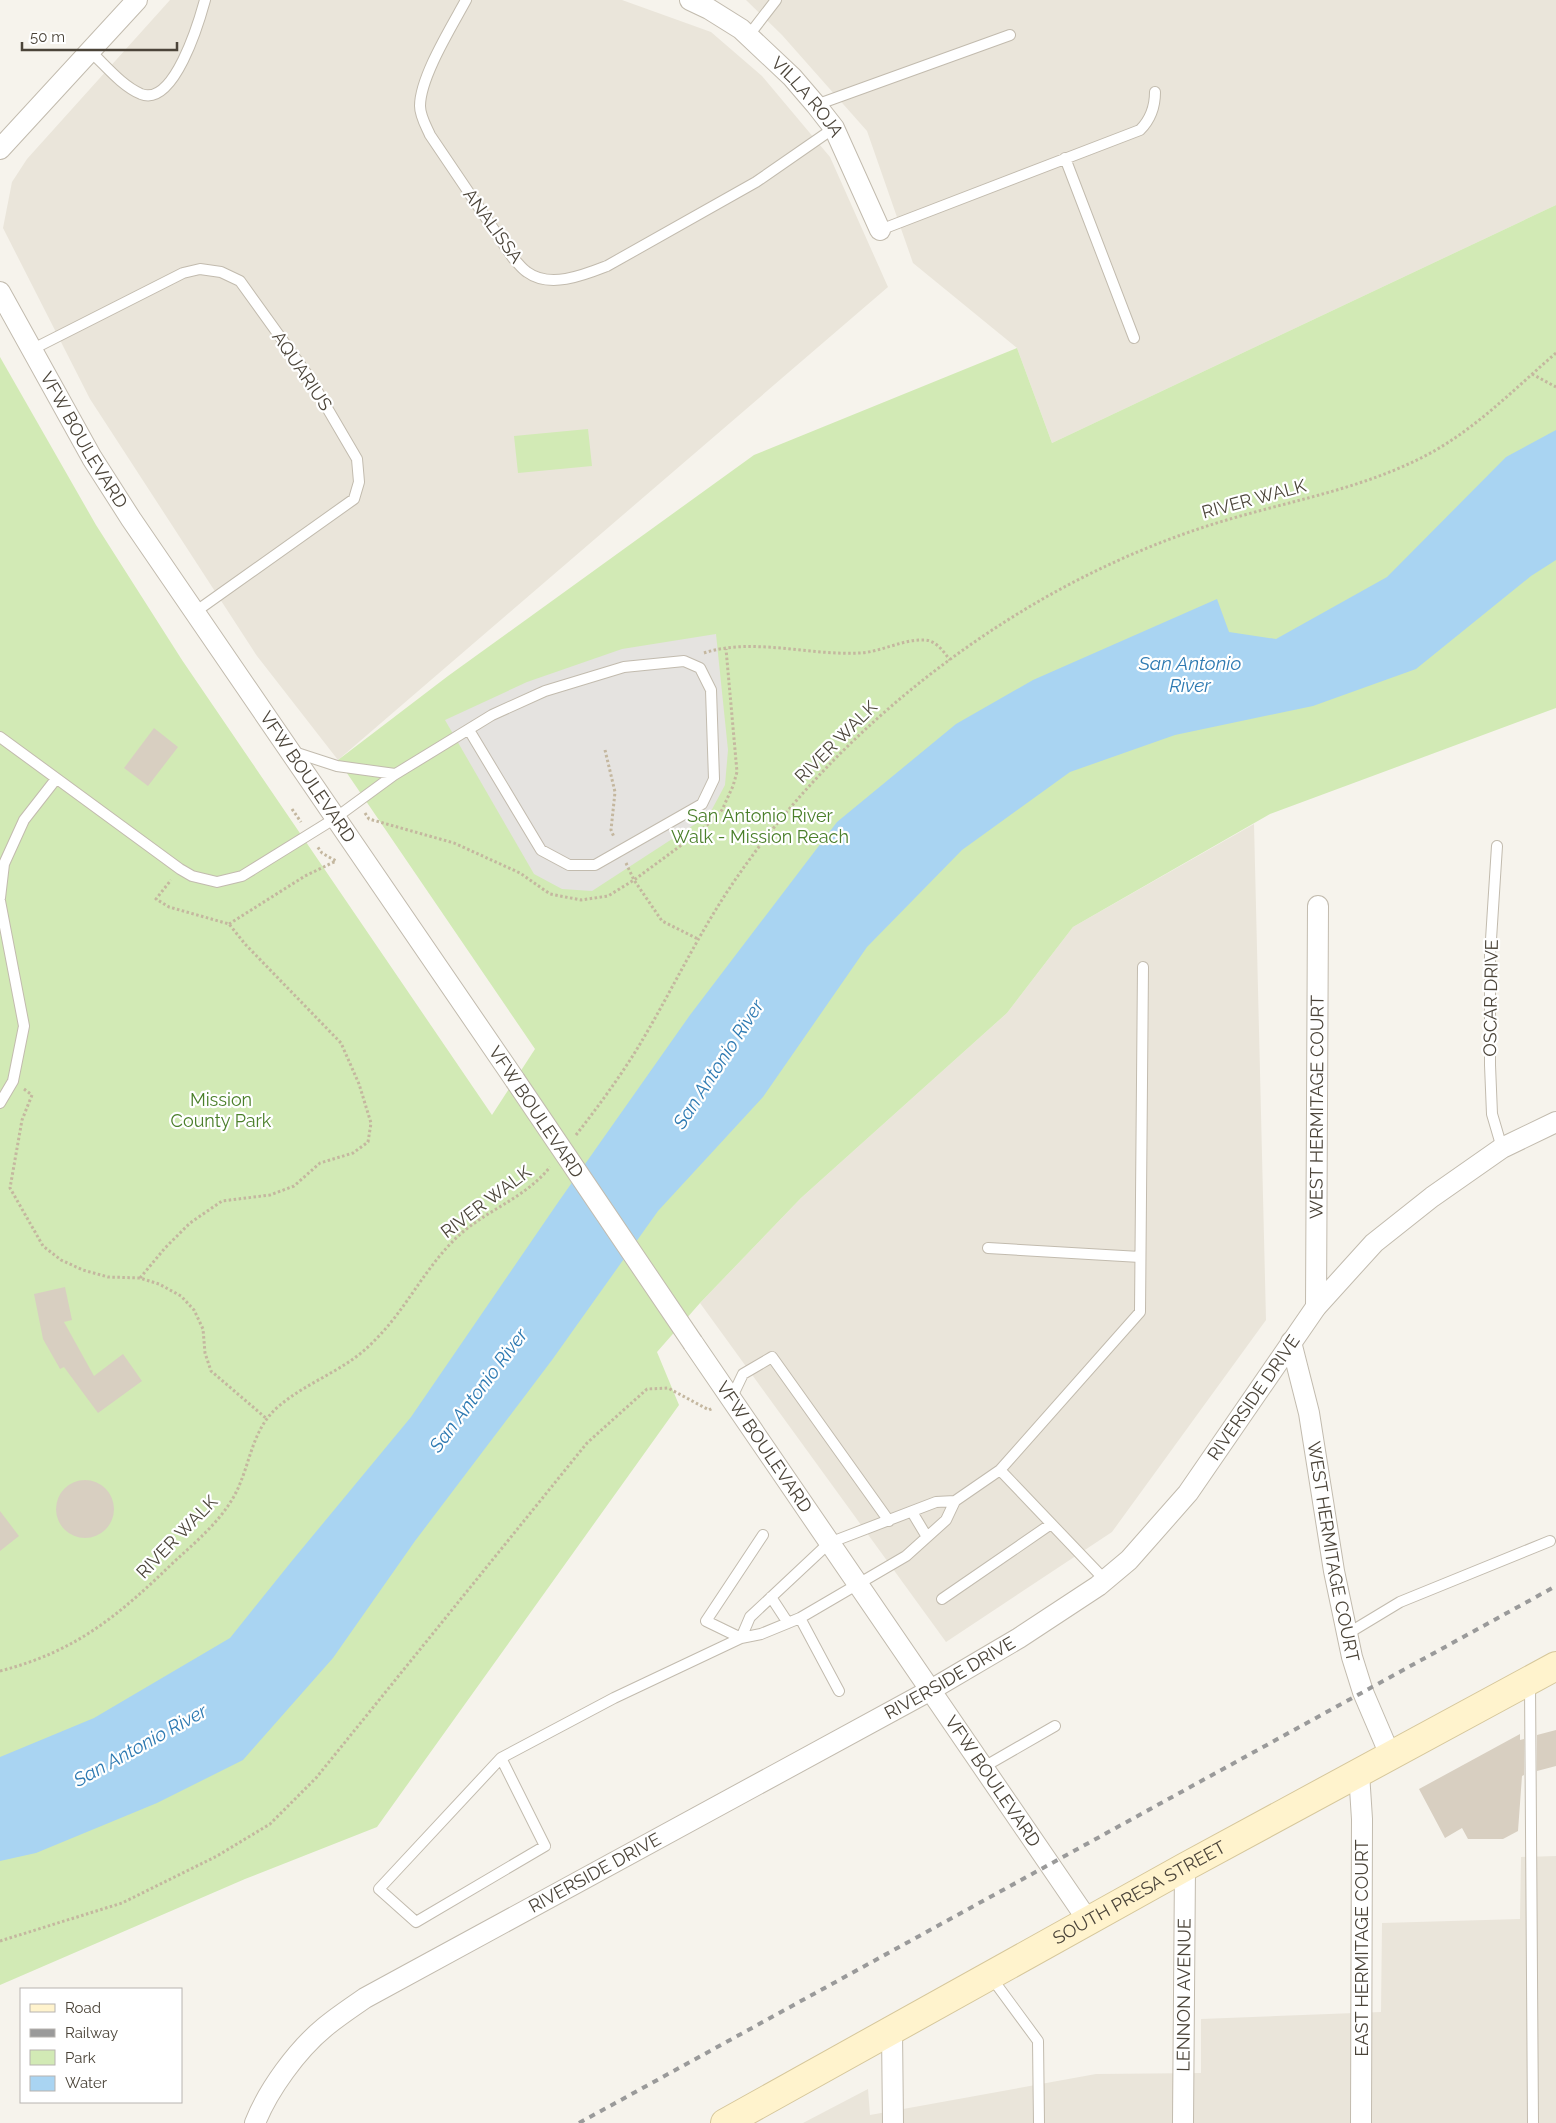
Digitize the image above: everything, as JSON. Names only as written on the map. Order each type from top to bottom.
[{"type":"main road","name":"SOUTH PRESA STREET","points":[[727,2123],[1089,1922],[1184,1867],[1556,1666]]},
{"type":"street","points":[[0,149],[138,0]]},
{"type":"street","name":"VILLA ROJA","points":[[690,0],[710,9],[748,36],[792,77],[816,105],[834,128],[852,164],[880,230]]},
{"type":"street","name":"VFW BOULEVARD","points":[[0,292],[92,458],[334,819],[515,1080],[929,1691],[1089,1922]]},
{"type":"street","name":"WEST HERMITAGE COURT","points":[[1316,1307],[1318,906]]},
{"type":"street","name":"RIVERSIDE DRIVE","points":[[255,2123],[274,2087],[309,2042],[325,2027],[365,1998],[929,1691],[1019,1638],[1105,1580],[1129,1560],[1188,1493],[1316,1307],[1374,1243],[1432,1197],[1502,1148],[1556,1122]]},
{"type":"street","name":"WEST HERMITAGE COURT","points":[[1291,1342],[1309,1412],[1334,1571],[1347,1634],[1363,1692],[1390,1755]]},
{"type":"street","name":"EAST HERMITAGE COURT","points":[[1358,1773],[1362,1819],[1361,2123]]},
{"type":"street","name":"LENNON AVENUE","points":[[1183,2123],[1184,1867]]},
{"type":"street","points":[[892,2031],[893,2123]]},
{"type":"lane","points":[[90,52],[130,87],[143,94],[155,94],[164,89],[178,72],[205,0]]},
{"type":"lane","name":"ANALISSA","points":[[466,0],[424,85],[420,106],[422,118],[430,135],[513,258],[528,273],[543,279],[570,278],[607,266],[756,182],[834,128]]},
{"type":"lane","points":[[748,36],[776,0]]},
{"type":"lane","points":[[816,105],[1010,34]]},
{"type":"lane","points":[[880,230],[1140,130],[1149,122],[1155,103],[1155,92]]},
{"type":"lane","points":[[1065,158],[1134,338]]},
{"type":"lane","name":"AQUARIUS","points":[[31,350],[183,273],[200,269],[221,272],[240,281],[309,377],[357,459],[359,482],[354,499],[195,612]]},
{"type":"lane","points":[[0,737],[180,869],[205,880],[230,880],[242,876],[334,819],[395,774],[492,715],[545,691],[624,667],[684,661],[700,668],[710,690],[714,779],[702,804],[595,865],[569,865],[541,850],[469,730]]},
{"type":"lane","points":[[288,751],[337,766],[395,774]]},
{"type":"lane","points":[[0,1103],[13,1081],[24,1026],[0,900],[4,864],[24,820],[56,779]]},
{"type":"lane","name":"OSCAR DRIVE","points":[[1497,846],[1490,955],[1490,1065],[1492,1114],[1502,1148]]},
{"type":"lane","points":[[500,1758],[545,1846],[416,1922],[379,1889],[500,1758],[614,1698],[741,1638],[800,1618],[906,1556],[946,1520],[955,1501],[1000,1470],[1140,1312],[1143,967]]},
{"type":"lane","points":[[988,1248],[1140,1256]]},
{"type":"lane","points":[[731,1399],[743,1374],[772,1357],[889,1521]]},
{"type":"lane","points":[[1000,1470],[1105,1580]]},
{"type":"lane","points":[[741,1638],[750,1617],[829,1543],[936,1502],[955,1501]]},
{"type":"lane","points":[[912,1512],[927,1537]]},
{"type":"lane","points":[[942,1599],[1051,1524]]},
{"type":"lane","points":[[741,1638],[706,1621],[763,1535]]},
{"type":"lane","points":[[1347,1634],[1400,1602],[1550,1541]]},
{"type":"lane","points":[[771,1597],[788,1623]]},
{"type":"lane","points":[[800,1618],[839,1691]]},
{"type":"lane","points":[[1530,1681],[1533,2123]]},
{"type":"lane","points":[[982,1768],[1055,1726]]},
{"type":"lane","points":[[990,1977],[1038,2041],[1039,2123]]},
{"type":"path","name":"RIVER WALK","points":[[571,1141],[630,1060],[698,939],[730,887],[766,837],[812,783],[862,733],[950,660],[1032,605],[1129,555],[1234,517],[1361,483],[1423,457],[1483,418],[1556,353]]},
{"type":"path","points":[[1532,374],[1556,387]]},
{"type":"path","points":[[684,661],[706,652],[726,649],[778,648],[861,654],[923,640],[937,645],[950,660]]},
{"type":"path","points":[[369,819],[462,846],[520,873],[550,894],[581,900],[608,896],[634,880],[702,830],[722,810],[734,786],[736,772],[726,649]]},
{"type":"path","points":[[229,924],[305,876],[336,861],[322,853]]},
{"type":"path","points":[[140,1278],[164,1248],[190,1223],[222,1201],[270,1195],[294,1186],[320,1163],[353,1153],[368,1142],[371,1123],[359,1084],[341,1043],[229,924],[169,907],[156,899],[180,869]]},
{"type":"path","points":[[13,1081],[32,1095],[22,1120],[10,1188],[43,1246],[61,1260],[83,1270],[108,1277],[140,1278],[159,1284],[181,1296],[194,1310],[203,1330],[205,1353],[211,1371],[226,1386],[267,1419]]},
{"type":"path","name":"RIVER WALK","points":[[0,1671],[45,1657],[86,1637],[122,1611],[145,1590],[224,1512],[238,1489],[256,1435],[267,1419],[289,1398],[339,1370],[372,1344],[398,1315],[434,1262],[452,1243],[482,1217],[530,1188],[552,1165]]},
{"type":"path","points":[[0,1941],[122,1903],[217,1856],[270,1824],[316,1778],[587,1443],[647,1389],[668,1388],[710,1410],[731,1399]]},
{"type":"shaded area","points":[[170,0],[622,0],[711,32],[762,76],[830,157],[888,287],[338,760],[257,656],[90,399],[3,228],[12,182],[27,159]]},
{"type":"shaded area","points":[[746,0],[1556,0],[1556,205],[1052,443],[1017,348],[913,263],[867,131],[782,35]]},
{"type":"shaded area","points":[[716,634],[728,750],[725,785],[709,815],[592,891],[562,889],[534,874],[445,720],[527,682],[622,649]]},
{"type":"shaded area","points":[[1254,824],[1266,1320],[1112,1532],[946,1642],[700,1303],[801,1198],[1007,1013],[1073,927]]},
{"type":"shaded area","points":[[1556,1856],[1556,2123],[803,2123],[868,2089],[870,2115],[1096,2074],[1201,2073],[1201,2019],[1381,2012],[1382,1923],[1520,1919],[1521,1857]]},
{"type":"green space","name":"San Antonio River Walk - Mission Reach","points":[[1556,205],[1556,708],[1270,814],[1073,927],[1007,1013],[801,1198],[700,1303],[657,1352],[679,1405],[377,1827],[245,1879],[0,1985],[0,357],[96,525],[182,660],[492,1115],[535,1049],[338,760],[448,676],[754,455],[1017,348],[1052,443]]},
{"type":"green space","points":[[588,429],[592,466],[518,473],[514,436]]},
{"type":"water","name":"San Antonio River","points":[[1556,430],[1556,560],[1531,576],[1416,669],[1313,706],[1175,735],[1070,772],[962,850],[867,947],[763,1097],[658,1211],[552,1360],[415,1541],[333,1658],[243,1760],[157,1803],[36,1853],[0,1861],[0,1757],[94,1718],[230,1638],[411,1417],[559,1201],[690,1015],[837,822],[956,724],[1033,680],[1217,599],[1229,632],[1276,639],[1387,577],[1506,457]]},
{"type":"building","points":[[154,728],[178,747],[148,786],[124,768]]},
{"type":"building","points":[[65,1287],[72,1320],[64,1322],[94,1376],[123,1354],[142,1381],[98,1413],[64,1367],[60,1369],[43,1339],[34,1294]]},
{"type":"building","points":[[79,1480],[91,1480],[106,1488],[114,1503],[114,1515],[106,1530],[91,1538],[79,1538],[64,1530],[56,1515],[56,1503],[64,1488]]},
{"type":"building","points":[[0,1511],[19,1536],[0,1551]]},
{"type":"building","points":[[1556,1730],[1556,1766],[1537,1771],[1537,1735]]},
{"type":"building","points":[[1520,1734],[1520,1740],[1524,1739],[1524,1775],[1522,1776],[1518,1831],[1503,1839],[1468,1839],[1462,1828],[1445,1838],[1419,1789]]},
{"type":"railway","points":[[579,2123],[1556,1586]]},
{"type":"park label","name":"Mission County Park","points":[[221,1110]]}]
